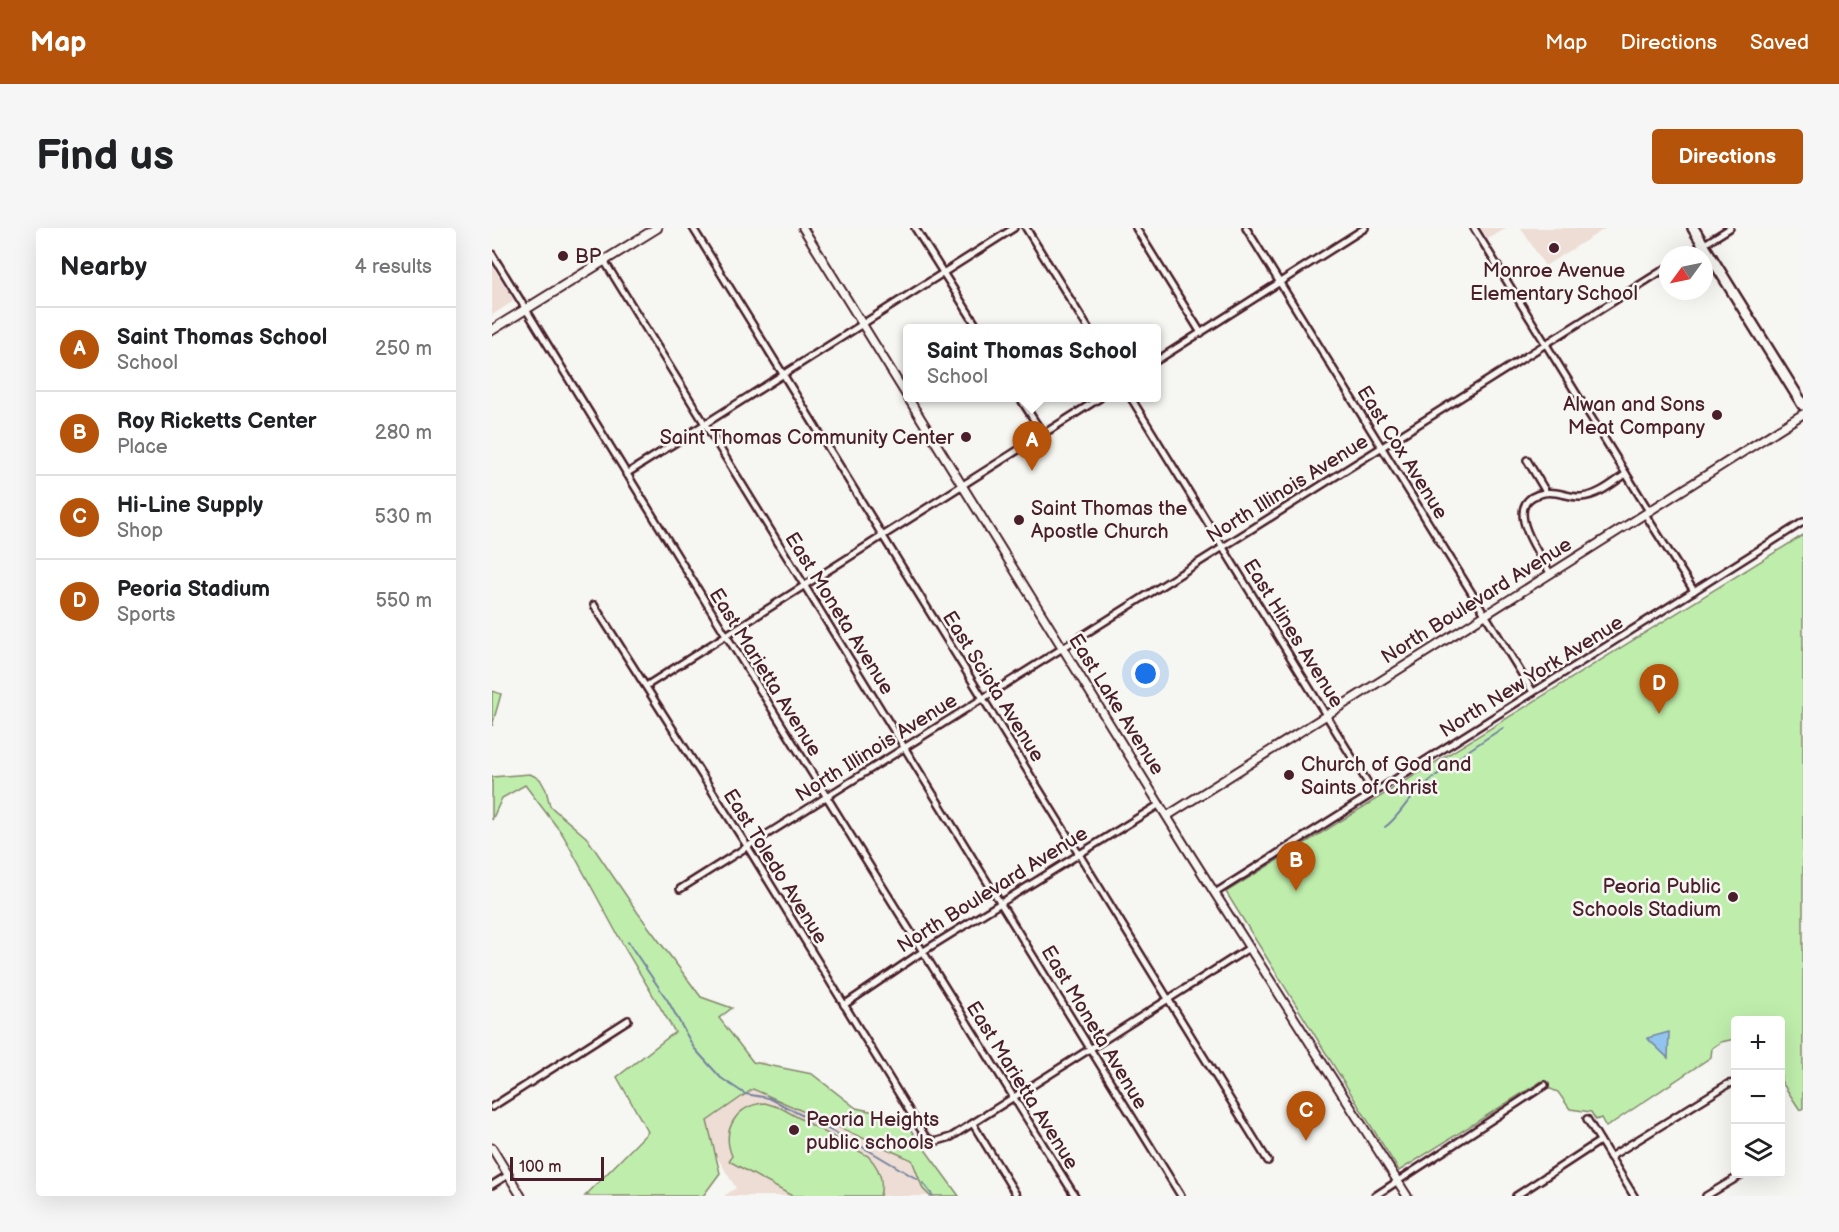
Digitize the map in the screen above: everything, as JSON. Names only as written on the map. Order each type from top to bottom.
[{"type":"highway","points":[[1693,228],[1803,405]]},
{"type":"main road","points":[[492,330],[657,228]]},
{"type":"street","name":"East Sciota Avenue","points":[[693,228],[1268,1161]]},
{"type":"street","name":"East Lake Avenue","points":[[803,228],[903,390]]},
{"type":"street","points":[[915,228],[975,324]]},
{"type":"street","points":[[626,474],[1014,228]]},
{"type":"street","points":[[1026,228],[1086,324]]},
{"type":"street","points":[[1136,228],[1201,333]]},
{"type":"street","name":"East Cox Avenue","points":[[1246,228],[1533,692]]},
{"type":"street","points":[[1161,358],[1365,228]]},
{"type":"street","points":[[1474,228],[1626,474],[1694,591]]},
{"type":"street","points":[[1703,245],[1730,228]]},
{"type":"street","name":"East Marietta Avenue","points":[[492,254],[626,474],[1075,1196]]},
{"type":"street","name":"East Moneta Avenue","points":[[605,262],[1181,1196]]},
{"type":"street","name":"North Illinois Avenue","points":[[680,889],[1659,273]]},
{"type":"street","name":"East Lake Avenue","points":[[910,402],[1249,948],[1407,1196]]},
{"type":"street","points":[[1023,402],[1043,434]]},
{"type":"street","points":[[646,686],[1094,402]]},
{"type":"street","name":"East Hines Avenue","points":[[1133,402],[1374,793]]},
{"type":"street","name":"North Boulevard Avenue","points":[[1167,816],[1803,414]]},
{"type":"street","points":[[1527,460],[1546,492]]},
{"type":"street","points":[[1551,573],[1530,539],[1523,522],[1527,503],[1537,495],[1546,492],[1581,497],[1595,494],[1626,474]]},
{"type":"street","name":"North New York Avenue","points":[[1215,893],[1803,522]]},
{"type":"street","name":"East Toledo Avenue","points":[[594,604],[747,846],[925,1136],[934,1142],[951,1137],[973,1124]]},
{"type":"street","name":"North Boulevard Avenue","points":[[844,1005],[922,952],[1160,804]]},
{"type":"street","points":[[1017,1196],[973,1124],[1249,948]]},
{"type":"street","points":[[492,1107],[628,1020]]},
{"type":"street","points":[[1376,1196],[1545,1084]]},
{"type":"street","points":[[1610,1157],[1731,1084]]},
{"type":"street","points":[[1587,1119],[1634,1196]]},
{"type":"street","points":[[1516,1196],[1600,1141]]},
{"type":"street","points":[[492,1148],[521,1196]]},
{"type":"street","points":[[492,1185],[508,1175]]},
{"type":"street","points":[[1706,1196],[1735,1178]]},
{"type":"shaded area","name":"Monroe Avenue Elementary School","points":[[1481,228],[1507,228],[1488,239]]},
{"type":"shaded area","name":"Monroe Avenue Elementary School","points":[[1521,228],[1606,228],[1545,266]]},
{"type":"shaded area","points":[[492,265],[513,299],[492,315]]},
{"type":"shaded area","name":"Peoria Heights public schools","points":[[762,1061],[923,1151],[951,1196],[724,1196],[736,1188],[688,1110]]},
{"type":"green space","points":[[1803,535],[1803,1108],[1800,1110],[1785,1087],[1785,1016],[1731,1016],[1731,1040],[1721,1042],[1712,1048],[1711,1057],[1606,1127],[1601,1118],[1596,1120],[1591,1112],[1570,1109],[1558,1092],[1539,1084],[1540,1082],[1399,1171],[1226,892]]},
{"type":"green space","points":[[492,691],[501,694],[492,726]]},
{"type":"green space","points":[[530,774],[540,779],[546,790],[550,806],[587,838],[638,913],[701,997],[732,1008],[719,1018],[753,1062],[812,1074],[856,1108],[902,1118],[959,1196],[930,1196],[923,1189],[912,1160],[753,1089],[707,1121],[720,1173],[703,1196],[585,1196],[648,1132],[617,1077],[675,1032],[627,952],[563,835],[525,785],[502,798],[492,820],[492,777]]},
{"type":"green space","points":[[765,1103],[781,1108],[868,1156],[880,1174],[880,1196],[792,1196],[729,1161],[732,1156],[728,1137],[734,1120],[746,1108]]},
{"type":"water","points":[[1669,1033],[1668,1058],[1647,1038]]},
{"type":"waterway","points":[[1385,827],[1436,775],[1503,728]]},
{"type":"waterway","points":[[628,942],[668,1001],[694,1048],[721,1078],[745,1094],[769,1098],[868,1150],[917,1179]]},
{"type":"waterway","points":[[923,1183],[933,1196]]},
{"type":"place","name":"Monroe Avenue Elementary School","points":[[1554,248]]},
{"type":"place","name":"BP","points":[[563,256]]},
{"type":"place","name":"Alwan and Sons Meat Company","points":[[1717,415]]},
{"type":"place","name":"Saint Thomas Community Center","points":[[966,437]]},
{"type":"place","name":"Saint Thomas School","points":[[1032,471]]},
{"type":"place","name":"Saint Thomas the Apostle Church","points":[[1019,520]]},
{"type":"place","name":"Peoria Stadium","points":[[1659,714]]},
{"type":"place","name":"Church of God and Saints of Christ","points":[[1289,775]]},
{"type":"place","name":"Roy Ricketts Center","points":[[1296,891]]},
{"type":"place","name":"Peoria Public Schools Stadium","points":[[1733,897]]},
{"type":"place","name":"Peoria Heights public schools","points":[[794,1130]]},
{"type":"place","name":"Hi-Line Supply","points":[[1306,1141]]}]
